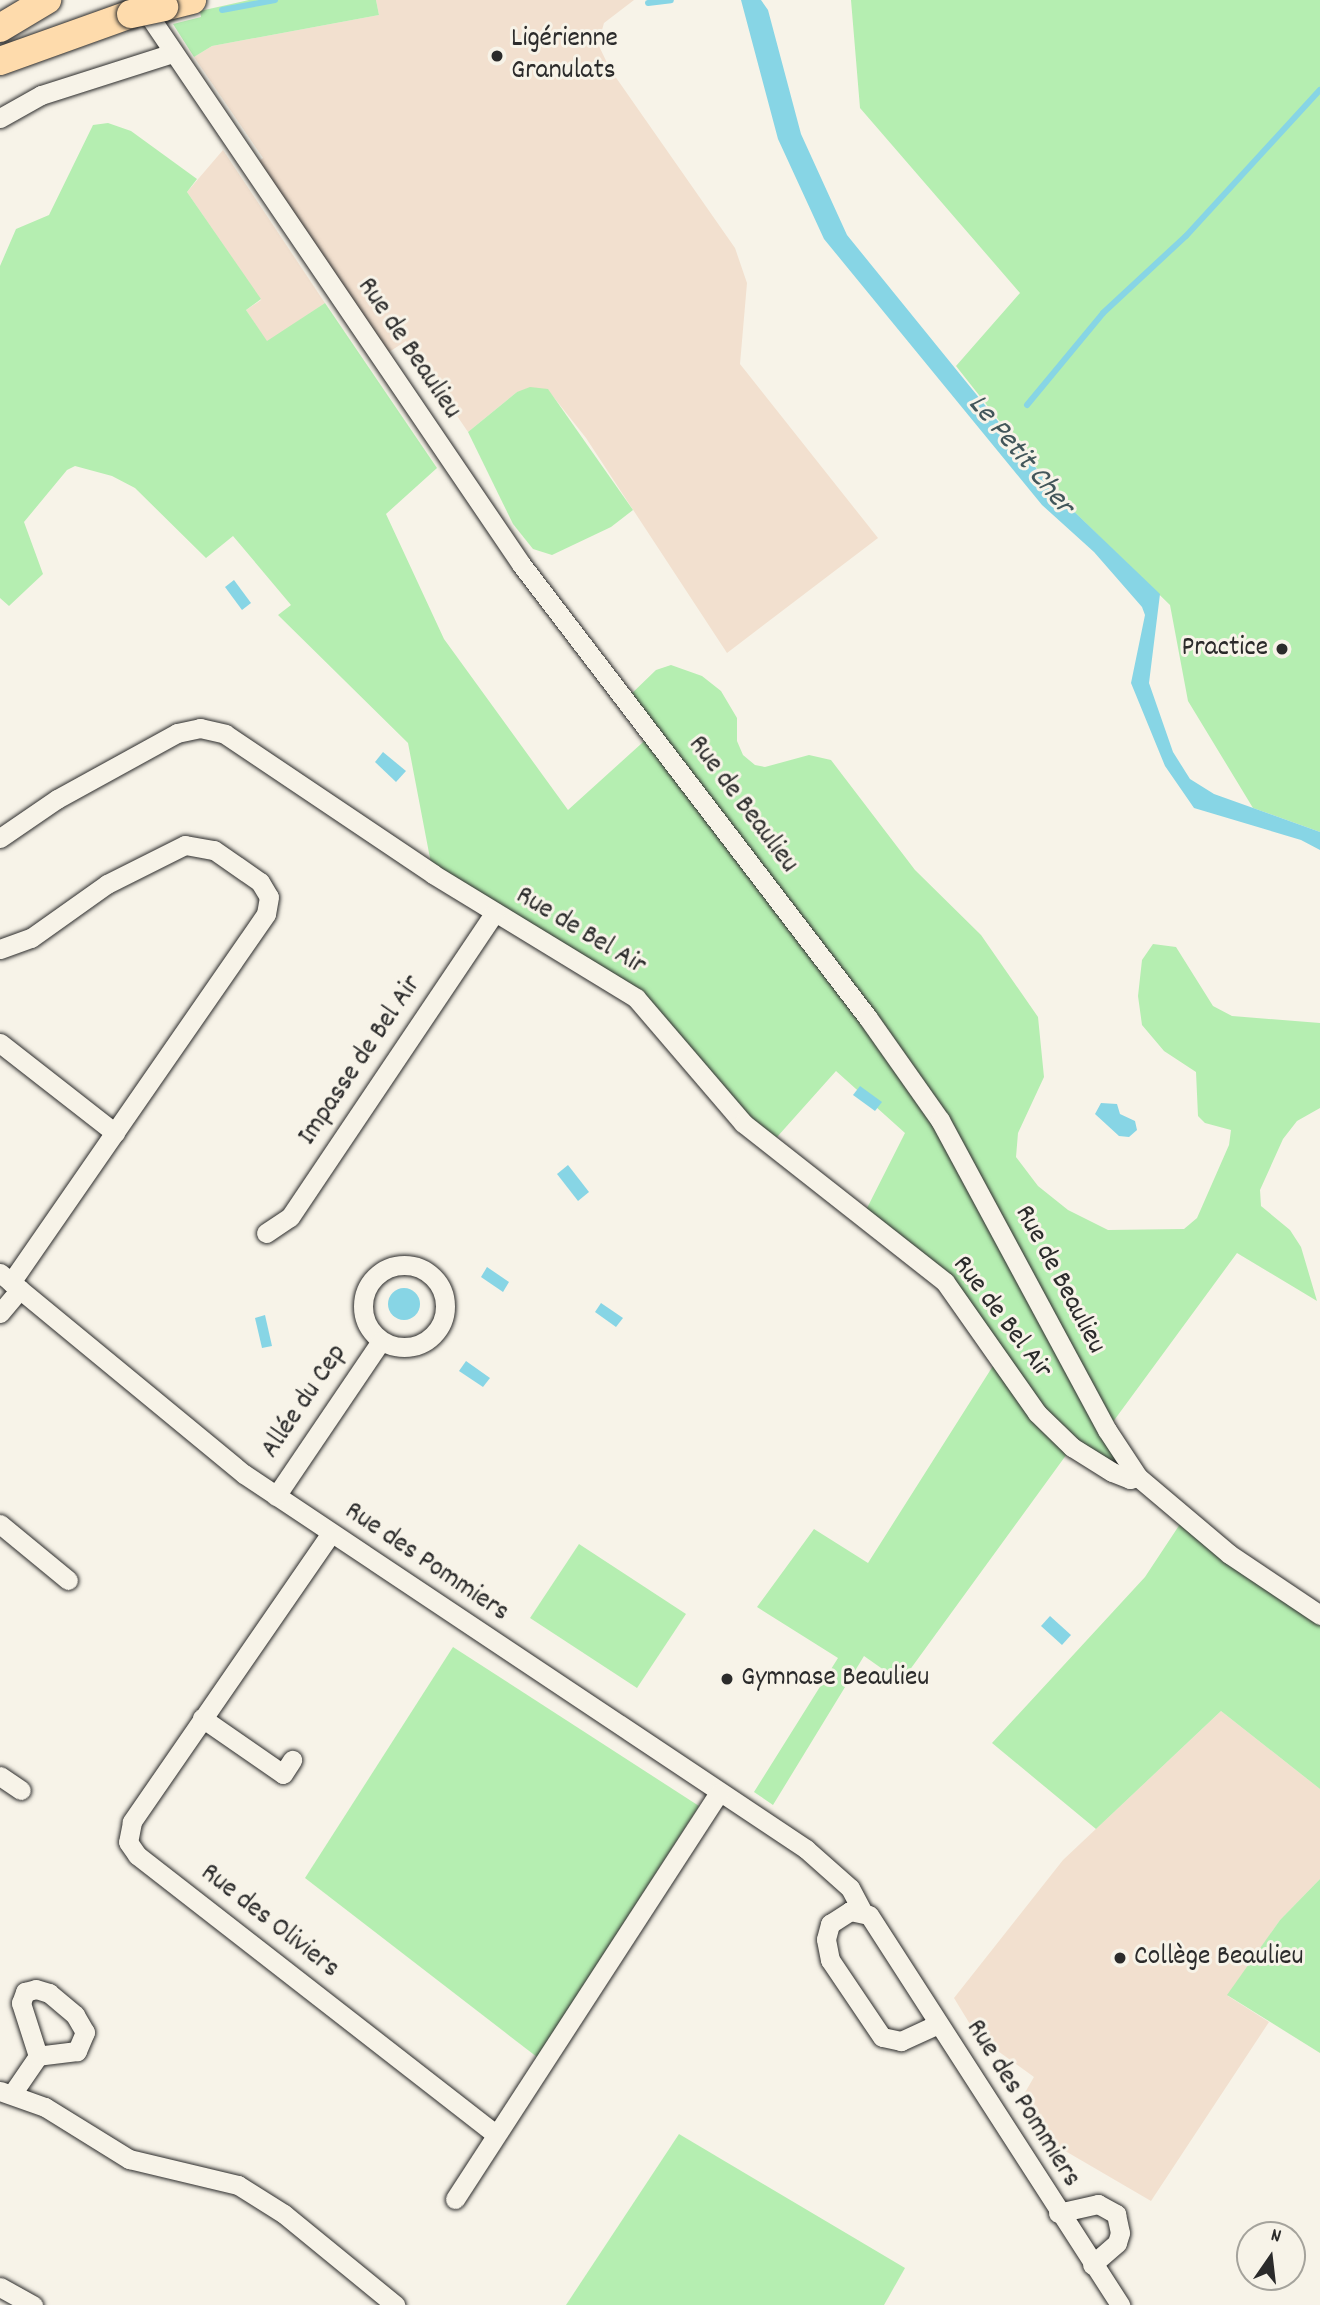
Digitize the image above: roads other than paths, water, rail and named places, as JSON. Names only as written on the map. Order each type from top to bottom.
[{"type":"highway","points":[[0,28],[47,0]]},
{"type":"highway","points":[[0,61],[144,7],[192,0]]},
{"type":"street","name":"Rue de Beaulieu","points":[[144,7],[521,564],[868,1018],[940,1120],[1107,1430],[1138,1477],[1228,1554],[1320,1615]]},
{"type":"street","points":[[0,118],[41,95],[173,53]]},
{"type":"street","name":"Rue de Bel Air","points":[[0,838],[67,793],[177,733],[200,727],[238,742],[495,912],[636,998],[743,1123],[945,1282],[1037,1413],[1072,1447],[1112,1472],[1130,1479],[1138,1477]]},
{"type":"street","points":[[0,949],[31,938],[107,884],[185,845],[214,850],[267,890],[266,914],[10,1281],[0,1313]]},
{"type":"street","name":"Impasse de Bel Air","points":[[266,1233],[290,1217],[495,912]]},
{"type":"street","points":[[0,1043],[115,1133]]},
{"type":"street","name":"Allée du Cep","points":[[388,1267],[422,1268],[443,1293],[440,1326],[414,1346],[381,1340],[363,1313],[370,1281],[388,1267]]},
{"type":"street","name":"Rue des Pommiers","points":[[10,1281],[276,1496],[806,1849],[839,1876],[862,1911],[869,1915],[1117,2303]]},
{"type":"street","name":"Allée du Cep","points":[[276,1496],[381,1340]]},
{"type":"street","points":[[0,1524],[68,1580]]},
{"type":"street","name":"Rue des Oliviers","points":[[331,1533],[132,1822],[131,1848],[495,2134]]},
{"type":"street","points":[[202,1718],[283,1774],[292,1760]]},
{"type":"street","points":[[0,1776],[21,1790]]},
{"type":"street","points":[[455,2199],[719,1793]]},
{"type":"street","name":"Rue des Pommiers","points":[[839,1876],[839,1915],[826,1931],[826,1949],[872,2027],[882,2037],[901,2041],[939,2024]]},
{"type":"street","points":[[839,1915],[862,1911]]},
{"type":"street","points":[[38,2056],[6,2093],[45,2106],[129,2159],[237,2185],[295,2222],[395,2305]]},
{"type":"street","name":"Rue des Pommiers","points":[[1059,2213],[1098,2204],[1116,2214],[1120,2233],[1116,2243],[1092,2265]]},
{"type":"street","points":[[0,2287],[33,2305]]},
{"type":"water","name":"Le Petit Cher","points":[[741,0],[761,0],[768,10],[801,134],[847,235],[1062,500],[1160,594],[1149,683],[1173,752],[1190,779],[1214,794],[1320,832],[1320,850],[1301,840],[1194,808],[1165,766],[1131,683],[1145,615],[1142,607],[1094,552],[1042,505],[824,239],[778,139]]},
{"type":"water","points":[[234,580],[251,603],[242,610],[225,587]]},
{"type":"water","points":[[383,752],[406,771],[396,782],[375,762]]},
{"type":"water","points":[[860,1086],[882,1102],[875,1111],[853,1095]]},
{"type":"water","points":[[1101,1103],[1117,1104],[1120,1114],[1135,1121],[1137,1130],[1129,1137],[1119,1136],[1095,1114]]},
{"type":"water","points":[[568,1165],[589,1192],[578,1201],[557,1174]]},
{"type":"water","points":[[487,1267],[509,1282],[503,1292],[481,1277]]},
{"type":"water","points":[[404,1288],[415,1293],[420,1304],[415,1315],[404,1320],[393,1315],[388,1304],[393,1293]]},
{"type":"water","points":[[601,1303],[623,1318],[616,1327],[595,1312]]},
{"type":"water","points":[[265,1315],[272,1346],[262,1348],[255,1318]]},
{"type":"water","points":[[466,1361],[490,1378],[483,1387],[459,1371]]},
{"type":"water","points":[[1050,1616],[1071,1635],[1062,1645],[1041,1626]]},
{"type":"waterway","points":[[222,10],[275,0]]},
{"type":"waterway","points":[[648,3],[671,0]]},
{"type":"waterway","points":[[1027,405],[1103,313],[1186,236],[1320,90]]},
{"type":"place","name":"Ligérienne Granulats","points":[[497,56]]},
{"type":"place","name":"Practice","points":[[1282,649]]},
{"type":"place","name":"Gymnase Beaulieu","points":[[727,1679]]},
{"type":"place","name":"Collège Beaulieu","points":[[1120,1958]]}]
